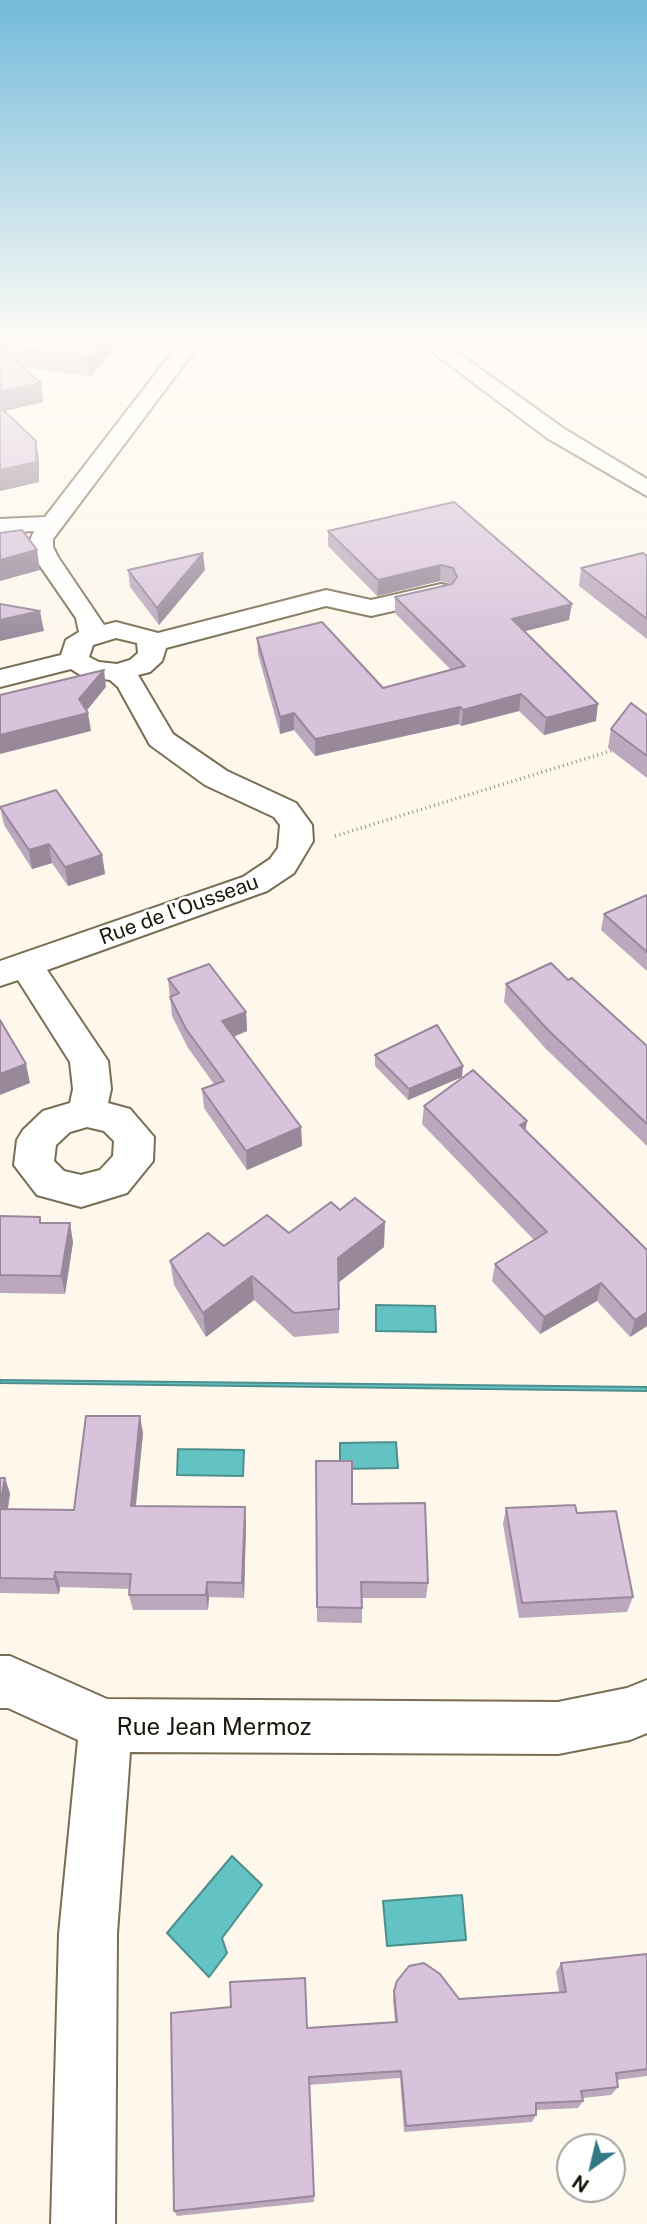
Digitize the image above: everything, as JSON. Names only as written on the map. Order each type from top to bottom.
[{"type":"street","points":[[93,634],[89,618],[40,547],[50,525],[111,446]]},
{"type":"street","points":[[576,446],[647,489]]},
{"type":"street","points":[[0,526],[29,523],[50,525]]},
{"type":"street","points":[[75,660],[76,646],[93,634],[127,631],[152,643],[326,598],[371,608],[440,592]]},
{"type":"street","points":[[0,679],[75,660],[92,670],[118,672],[147,661],[152,655],[152,643]]},
{"type":"street","points":[[118,672],[130,683],[161,739],[216,778],[285,810],[296,825],[297,841],[294,850]]},
{"type":"street","name":"Rue de l'Ousseau","points":[[13,970],[255,884],[282,866],[294,850]]},
{"type":"street","points":[[13,970],[89,1062],[92,1089],[87,1113]]},
{"type":"street","points":[[0,1682],[10,1682],[106,1725]]},
{"type":"street","name":"Rue Jean Mermoz","points":[[83,2224],[88,1934],[106,1725],[558,1728],[630,1714],[647,1706]]},
{"type":"path","points":[[294,850],[628,746]]},
{"type":"water","points":[[376,1305],[435,1306],[436,1332],[376,1331]]},
{"type":"water","points":[[0,1380],[647,1387],[647,1391],[0,1383]]},
{"type":"water","points":[[396,1442],[398,1468],[340,1469],[340,1443]]},
{"type":"water","points":[[178,1449],[244,1450],[243,1476],[177,1475]]},
{"type":"water","points":[[232,1856],[262,1885],[222,1938],[227,1953],[209,1977],[167,1933]]},
{"type":"water","points":[[462,1895],[466,1940],[387,1946],[383,1901]]},
{"type":"building","points":[[0,446],[36,446],[36,462],[0,470]]},
{"type":"building","points":[[454,502],[572,604],[512,619],[598,704],[546,718],[521,694],[463,710],[460,707],[315,739],[294,713],[280,717],[257,638],[322,622],[383,688],[465,666],[395,597],[452,584],[457,577],[453,568],[441,565],[378,580],[328,531]]},
{"type":"building","points":[[22,530],[37,550],[0,560],[0,533]]},
{"type":"building","points":[[203,553],[157,608],[128,570]]},
{"type":"building","points":[[643,553],[647,556],[647,619],[581,568]]},
{"type":"building","points":[[0,604],[40,611],[0,620]]},
{"type":"building","points":[[104,670],[79,699],[88,713],[0,735],[0,695]]},
{"type":"building","points":[[631,703],[647,715],[647,756],[611,729]]},
{"type":"building","points":[[56,790],[102,855],[65,867],[49,844],[29,850],[0,807]]},
{"type":"building","points":[[647,895],[647,952],[604,914]]},
{"type":"building","points":[[551,963],[568,980],[572,978],[647,1046],[647,1124],[548,1030],[506,984]]},
{"type":"building","points":[[209,964],[246,1012],[222,1021],[301,1127],[246,1151],[202,1089],[224,1081],[186,1029],[170,997],[179,993],[168,979]]},
{"type":"building","points":[[0,1020],[26,1064],[0,1074]]},
{"type":"building","points":[[437,1025],[463,1066],[409,1089],[375,1055]]},
{"type":"building","points":[[473,1070],[527,1121],[520,1125],[647,1250],[647,1312],[635,1320],[601,1283],[544,1317],[495,1264],[547,1232],[424,1106]]},
{"type":"building","points":[[355,1198],[385,1222],[338,1258],[339,1309],[294,1313],[252,1276],[203,1313],[170,1261],[208,1233],[224,1246],[267,1215],[289,1233],[331,1202],[340,1210]]},
{"type":"building","points":[[0,1216],[40,1217],[40,1223],[70,1223],[61,1276],[0,1275]]},
{"type":"building","points":[[86,1416],[140,1416],[131,1506],[245,1507],[242,1583],[207,1582],[206,1595],[129,1595],[131,1574],[55,1572],[54,1579],[0,1578],[0,1509],[74,1510]]},
{"type":"building","points":[[316,1461],[352,1461],[352,1504],[425,1503],[428,1583],[361,1582],[362,1608],[317,1607]]},
{"type":"building","points":[[0,1478],[5,1478],[0,1506]]},
{"type":"building","points":[[575,1505],[577,1513],[616,1511],[633,1597],[522,1603],[506,1508]]},
{"type":"building","points":[[647,1954],[647,2069],[616,2073],[618,2087],[581,2091],[583,2101],[536,2103],[536,2115],[406,2126],[401,2071],[309,2077],[314,2196],[174,2211],[171,2013],[231,2007],[230,1982],[305,1978],[307,2028],[397,2022],[394,1991],[397,1981],[409,1966],[424,1963],[440,1974],[459,1999],[566,1992],[561,1963]]}]
